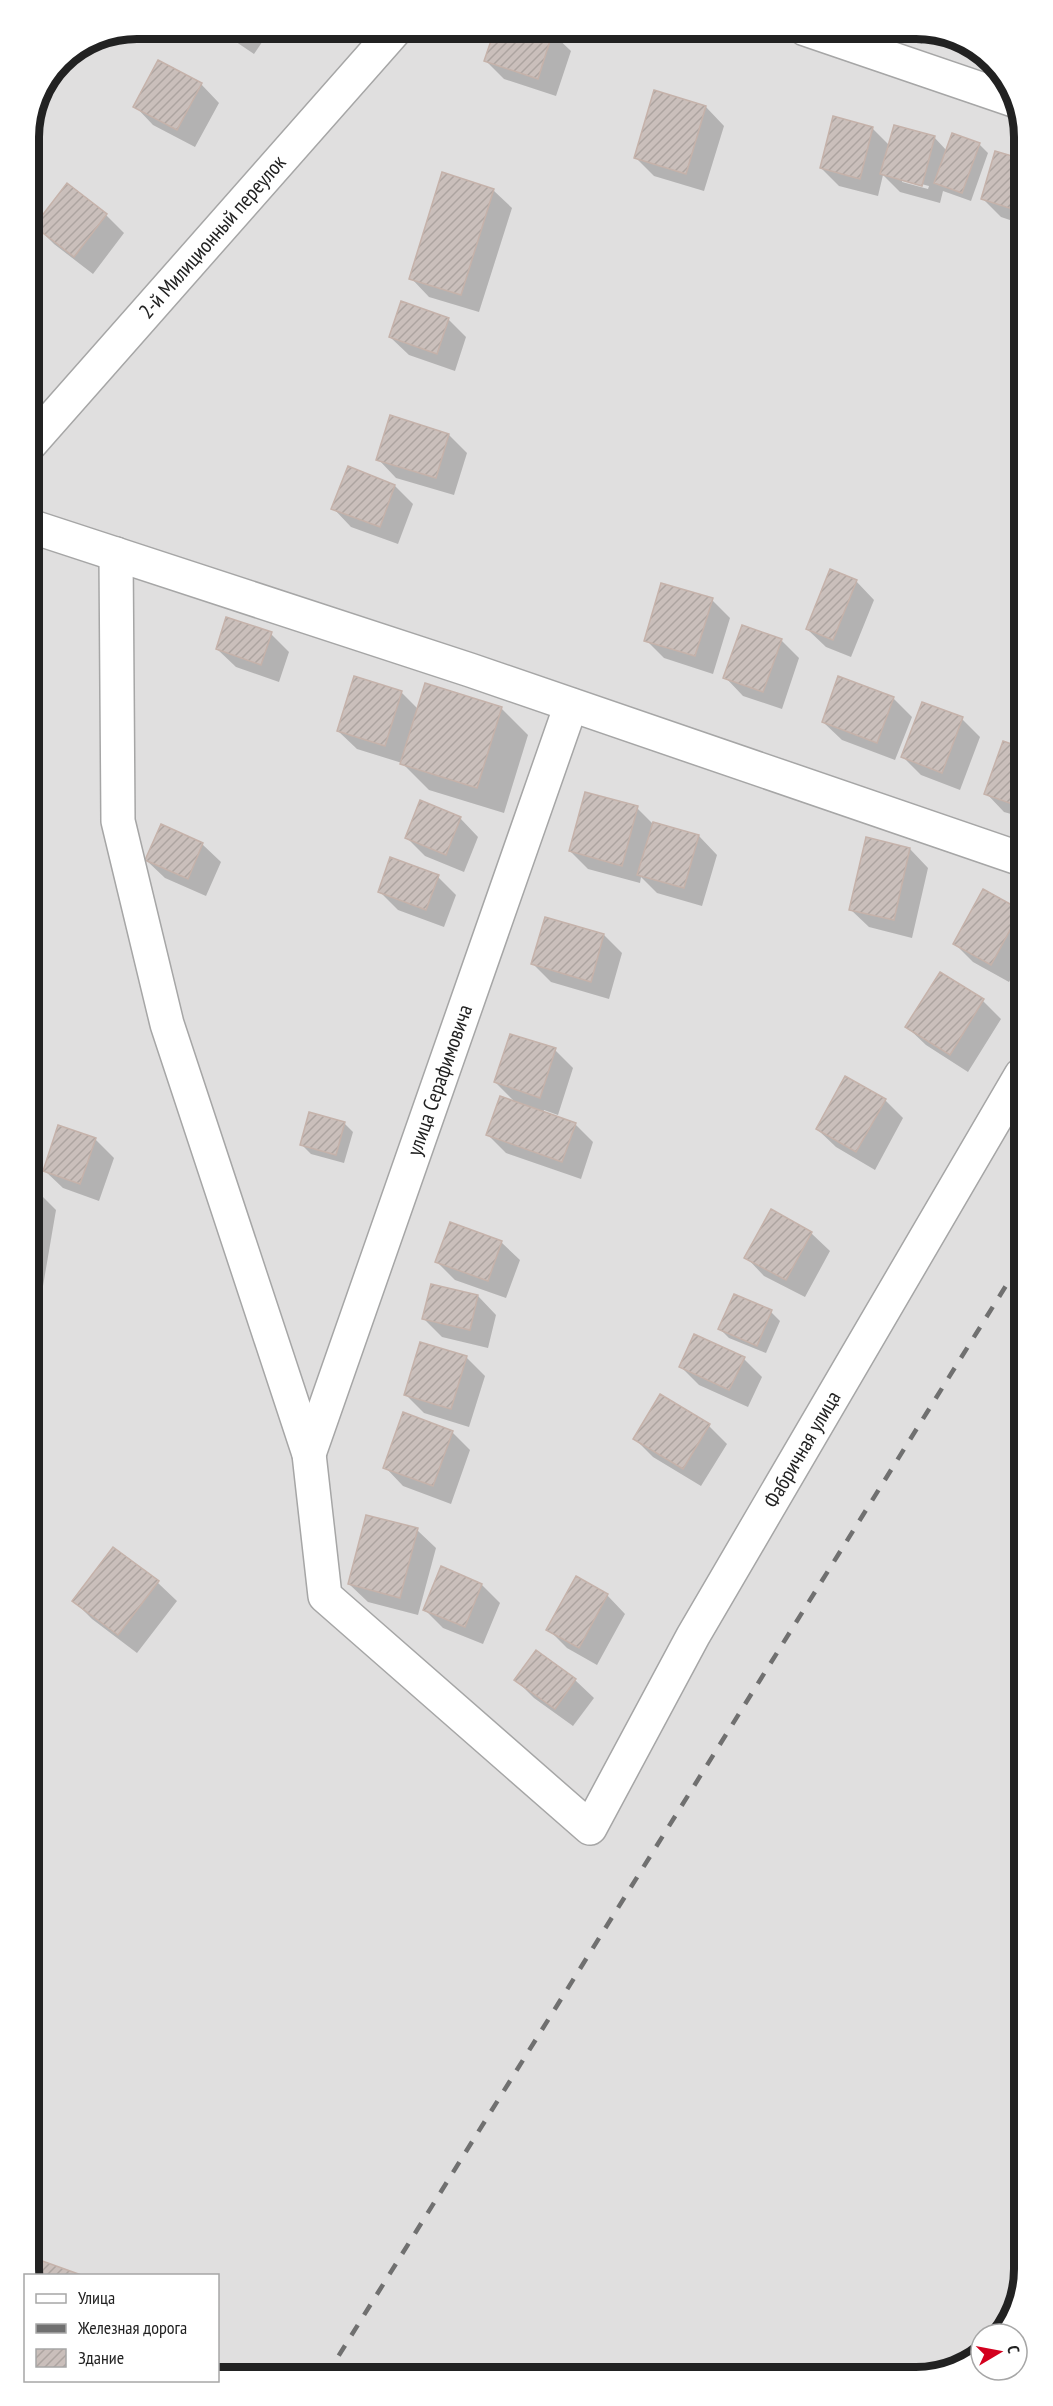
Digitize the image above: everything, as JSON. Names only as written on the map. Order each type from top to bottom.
[{"type":"street","name":"2-й Милиционный переулок","points":[[39,434],[387,39]]},
{"type":"street","points":[[834,39],[1006,98]]},
{"type":"street","points":[[39,529],[571,705],[1014,857]]},
{"type":"street","points":[[116,554],[118,821],[167,1024],[309,1454]]},
{"type":"street","name":"улица Серафимовича","points":[[309,1454],[571,705]]},
{"type":"street","name":"Фабричная улица","points":[[309,1454],[325,1596],[590,1828],[693,1636],[1014,1087]]},
{"type":"shaded area","points":[[136,39],[923,39],[948,44],[976,59],[998,82],[1009,105],[1014,136],[1014,2270],[1009,2301],[998,2322],[969,2322],[969,2351],[960,2357],[948,2362],[916,2367],[219,2367],[219,2274],[39,2274],[39,130],[42,111],[59,77],[72,63],[105,44]]},
{"type":"building","points":[[492,39],[550,39],[538,79],[484,61]]},
{"type":"building","points":[[158,60],[202,83],[177,130],[133,107]]},
{"type":"building","points":[[654,90],[706,106],[686,174],[634,158]]},
{"type":"building","points":[[833,116],[873,127],[860,179],[820,168]]},
{"type":"building","points":[[894,125],[935,136],[922,186],[880,174]]},
{"type":"building","points":[[952,133],[980,143],[962,193],[934,183]]},
{"type":"building","points":[[995,151],[1014,157],[1014,209],[981,199]]},
{"type":"building","points":[[442,172],[494,189],[461,295],[409,279]]},
{"type":"building","points":[[67,183],[107,214],[74,257],[39,230],[39,219]]},
{"type":"building","points":[[401,301],[449,318],[437,354],[389,337]]},
{"type":"building","points":[[390,415],[449,434],[436,478],[376,460]]},
{"type":"building","points":[[348,466],[395,485],[380,527],[331,509]]},
{"type":"building","points":[[830,569],[857,580],[833,640],[806,629]]},
{"type":"building","points":[[661,583],[713,598],[695,656],[644,641]]},
{"type":"building","points":[[226,617],[272,632],[261,665],[216,649]]},
{"type":"building","points":[[742,625],[782,639],[763,692],[723,678]]},
{"type":"building","points":[[354,676],[402,691],[385,746],[337,731]]},
{"type":"building","points":[[838,676],[894,697],[877,743],[822,722]]},
{"type":"building","points":[[425,683],[502,707],[477,788],[400,764]]},
{"type":"building","points":[[922,702],[963,717],[942,773],[901,757]]},
{"type":"building","points":[[1003,741],[1014,745],[1014,805],[984,794]]},
{"type":"building","points":[[585,792],[638,806],[622,866],[569,851]]},
{"type":"building","points":[[420,800],[461,817],[446,855],[405,838]]},
{"type":"building","points":[[653,822],[699,835],[684,888],[637,875]]},
{"type":"building","points":[[161,824],[203,843],[188,879],[145,860]]},
{"type":"building","points":[[866,837],[910,848],[894,920],[849,910]]},
{"type":"building","points":[[390,857],[439,875],[426,910],[378,892]]},
{"type":"building","points":[[983,889],[1014,906],[1014,923],[991,965],[953,944]]},
{"type":"building","points":[[545,917],[604,934],[591,982],[531,964]]},
{"type":"building","points":[[940,972],[984,999],[950,1055],[905,1027]]},
{"type":"building","points":[[510,1034],[556,1048],[540,1098],[494,1082]]},
{"type":"building","points":[[845,1076],[886,1099],[856,1152],[816,1129]]},
{"type":"building","points":[[500,1096],[576,1123],[562,1162],[486,1135]]},
{"type":"building","points":[[309,1112],[345,1122],[336,1155],[300,1145]]},
{"type":"building","points":[[58,1125],[96,1138],[80,1184],[43,1171]]},
{"type":"building","points":[[771,1209],[812,1232],[786,1280],[744,1258]]},
{"type":"building","points":[[450,1222],[502,1241],[488,1281],[435,1262]]},
{"type":"building","points":[[431,1284],[478,1295],[470,1330],[422,1319]]},
{"type":"building","points":[[734,1294],[772,1310],[757,1346],[718,1329]]},
{"type":"building","points":[[694,1334],[745,1357],[729,1390],[679,1367]]},
{"type":"building","points":[[420,1342],[467,1356],[451,1409],[404,1395]]},
{"type":"building","points":[[660,1394],[710,1424],[683,1469],[633,1439]]},
{"type":"building","points":[[403,1412],[453,1431],[433,1486],[383,1468]]},
{"type":"building","points":[[366,1515],[418,1528],[400,1598],[348,1584]]},
{"type":"building","points":[[113,1547],[159,1581],[118,1635],[72,1601]]},
{"type":"building","points":[[441,1566],[482,1584],[465,1627],[423,1610]]},
{"type":"building","points":[[576,1576],[608,1594],[579,1648],[546,1630]]},
{"type":"building","points":[[536,1650],[576,1679],[555,1709],[514,1680]]},
{"type":"building","points":[[39,2260],[78,2274],[39,2274]]},
{"type":"railway","points":[[332,2367],[1014,1273]]}]
